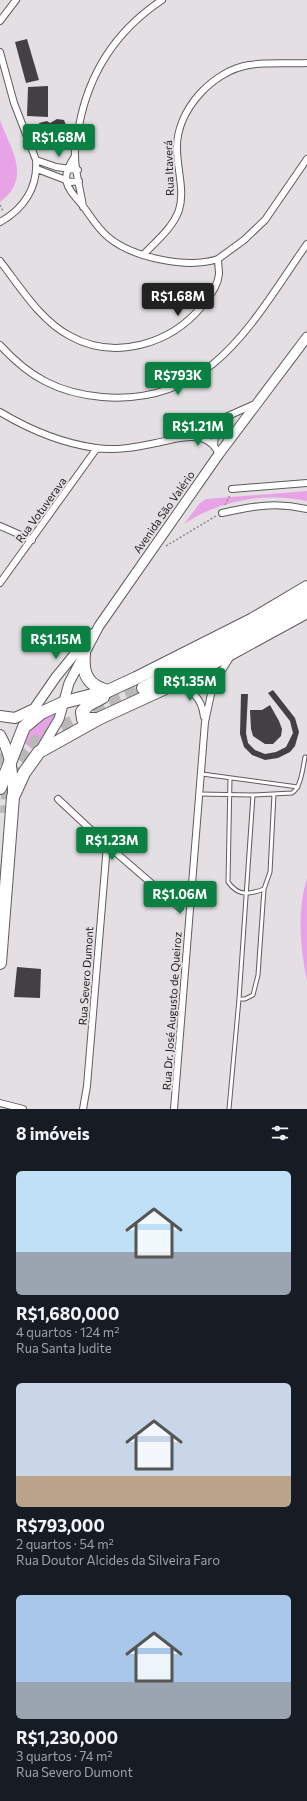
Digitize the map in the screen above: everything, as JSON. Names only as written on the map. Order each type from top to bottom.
[{"type":"highway","points":[[100,718],[83,719],[82,712],[88,705],[112,689],[246,622],[307,587]]},
{"type":"highway","points":[[143,688],[244,636],[307,600]]},
{"type":"highway","points":[[0,963],[13,797],[24,773],[40,752],[100,718],[172,685],[307,612]]},
{"type":"highway","points":[[84,654],[83,669],[87,679],[97,687],[112,689]]},
{"type":"highway","points":[[0,788],[11,766],[24,727],[41,712],[65,702],[112,689]]},
{"type":"main road","name":"Avenida São Valério","points":[[40,752],[55,729],[65,702],[69,683],[99,626],[217,450],[259,403],[307,337]]},
{"type":"main road","name":"Avenida São Valério","points":[[24,727],[32,710],[82,643],[99,626]]},
{"type":"main road","points":[[0,716],[15,718],[32,710]]},
{"type":"main road","points":[[0,735],[11,766],[13,797]]},
{"type":"street","points":[[0,21],[16,0]]},
{"type":"street","points":[[84,207],[75,156],[85,96],[102,61],[125,30],[147,10],[162,0]]},
{"type":"street","points":[[0,52],[14,103],[36,160],[37,169],[30,194],[22,206],[0,222]]},
{"type":"street","name":"Rua Itaverá","points":[[143,255],[165,232],[178,210],[180,199],[177,149],[178,133],[186,112],[198,96],[221,76],[235,69],[250,65],[307,63]]},
{"type":"street","points":[[75,156],[66,169],[66,180],[70,190],[108,237],[143,255],[163,260],[207,263],[218,259],[244,240],[265,220],[306,163]]},
{"type":"street","points":[[36,160],[66,169],[78,170]]},
{"type":"street","points":[[37,169],[71,182],[79,181]]},
{"type":"street","points":[[0,345],[17,364],[33,375],[46,383],[72,391],[89,395],[131,398],[167,391],[185,383],[204,371],[233,346],[251,325],[307,244]]},
{"type":"street","points":[[0,261],[32,303],[53,325],[71,337],[90,344],[117,349],[151,342],[183,325],[194,315],[214,291],[219,275],[218,259]]},
{"type":"street","points":[[178,439],[259,403]]},
{"type":"street","points":[[0,412],[20,424],[49,437],[98,448],[130,448],[178,439],[201,438],[217,450]]},
{"type":"street","points":[[217,450],[215,433],[219,420]]},
{"type":"street","name":"Rua Votuverava","points":[[0,583],[98,448]]},
{"type":"street","points":[[232,489],[307,483]]},
{"type":"street","points":[[222,512],[256,506],[280,504],[307,508]]},
{"type":"street","points":[[0,526],[32,540]]},
{"type":"street","points":[[205,722],[213,685],[232,653]]},
{"type":"street","points":[[172,685],[191,692],[199,698],[203,707],[205,722]]},
{"type":"street","name":"Rua Dr. José Augusto de Queiroz","points":[[174,1109],[205,722]]},
{"type":"street","points":[[58,799],[107,845],[180,908]]},
{"type":"street","name":"Rua Severo Dumont","points":[[82,1109],[87,1086],[107,845]]},
{"type":"street","points":[[0,1103],[23,1109]]},
{"type":"lane","points":[[200,794],[253,795],[292,793],[296,791],[298,786],[305,757]]},
{"type":"lane","points":[[202,774],[298,786]]},
{"type":"lane","points":[[230,778],[228,882],[234,890],[245,893],[254,893],[264,890]]},
{"type":"lane","points":[[238,999],[245,999],[253,995],[258,975],[264,890],[270,872],[274,794]]},
{"type":"lane","points":[[229,1109],[253,795]]},
{"type":"path","points":[[165,546],[222,512],[232,489]]},
{"type":"shaded area","points":[[0,120],[13,152],[17,173],[15,183],[10,192],[0,202]]},
{"type":"shaded area","points":[[307,491],[307,501],[275,497],[243,500],[212,509],[184,524],[200,503],[206,499]]},
{"type":"shaded area","points":[[60,708],[50,730],[32,749],[23,742],[29,731],[38,721]]},
{"type":"shaded area","points":[[307,879],[307,980],[301,942],[301,916]]},
{"type":"building","points":[[27,39],[39,80],[26,83],[15,42]]},
{"type":"building","points":[[48,86],[48,117],[27,116],[28,87]]},
{"type":"building","points":[[57,119],[64,120],[71,137],[48,148],[39,123],[47,121],[50,123]]},
{"type":"building","points":[[273,690],[295,718],[299,732],[295,746],[290,752],[278,758],[265,760],[252,755],[244,747],[240,734],[241,694],[248,694],[246,733],[248,743],[255,750],[265,754],[276,752],[286,747],[293,733],[290,721],[268,693]]},
{"type":"building","points":[[270,705],[282,729],[281,736],[273,744],[265,744],[253,736],[250,710],[262,710]]},
{"type":"building","points":[[17,967],[41,969],[40,998],[14,997]]},
{"type":"tunnel","points":[[8,774],[36,741],[52,731],[143,688]]},
{"type":"tunnel","points":[[0,753],[8,774],[6,813]]},
{"type":"tunnel","points":[[0,885],[2,865]]}]
